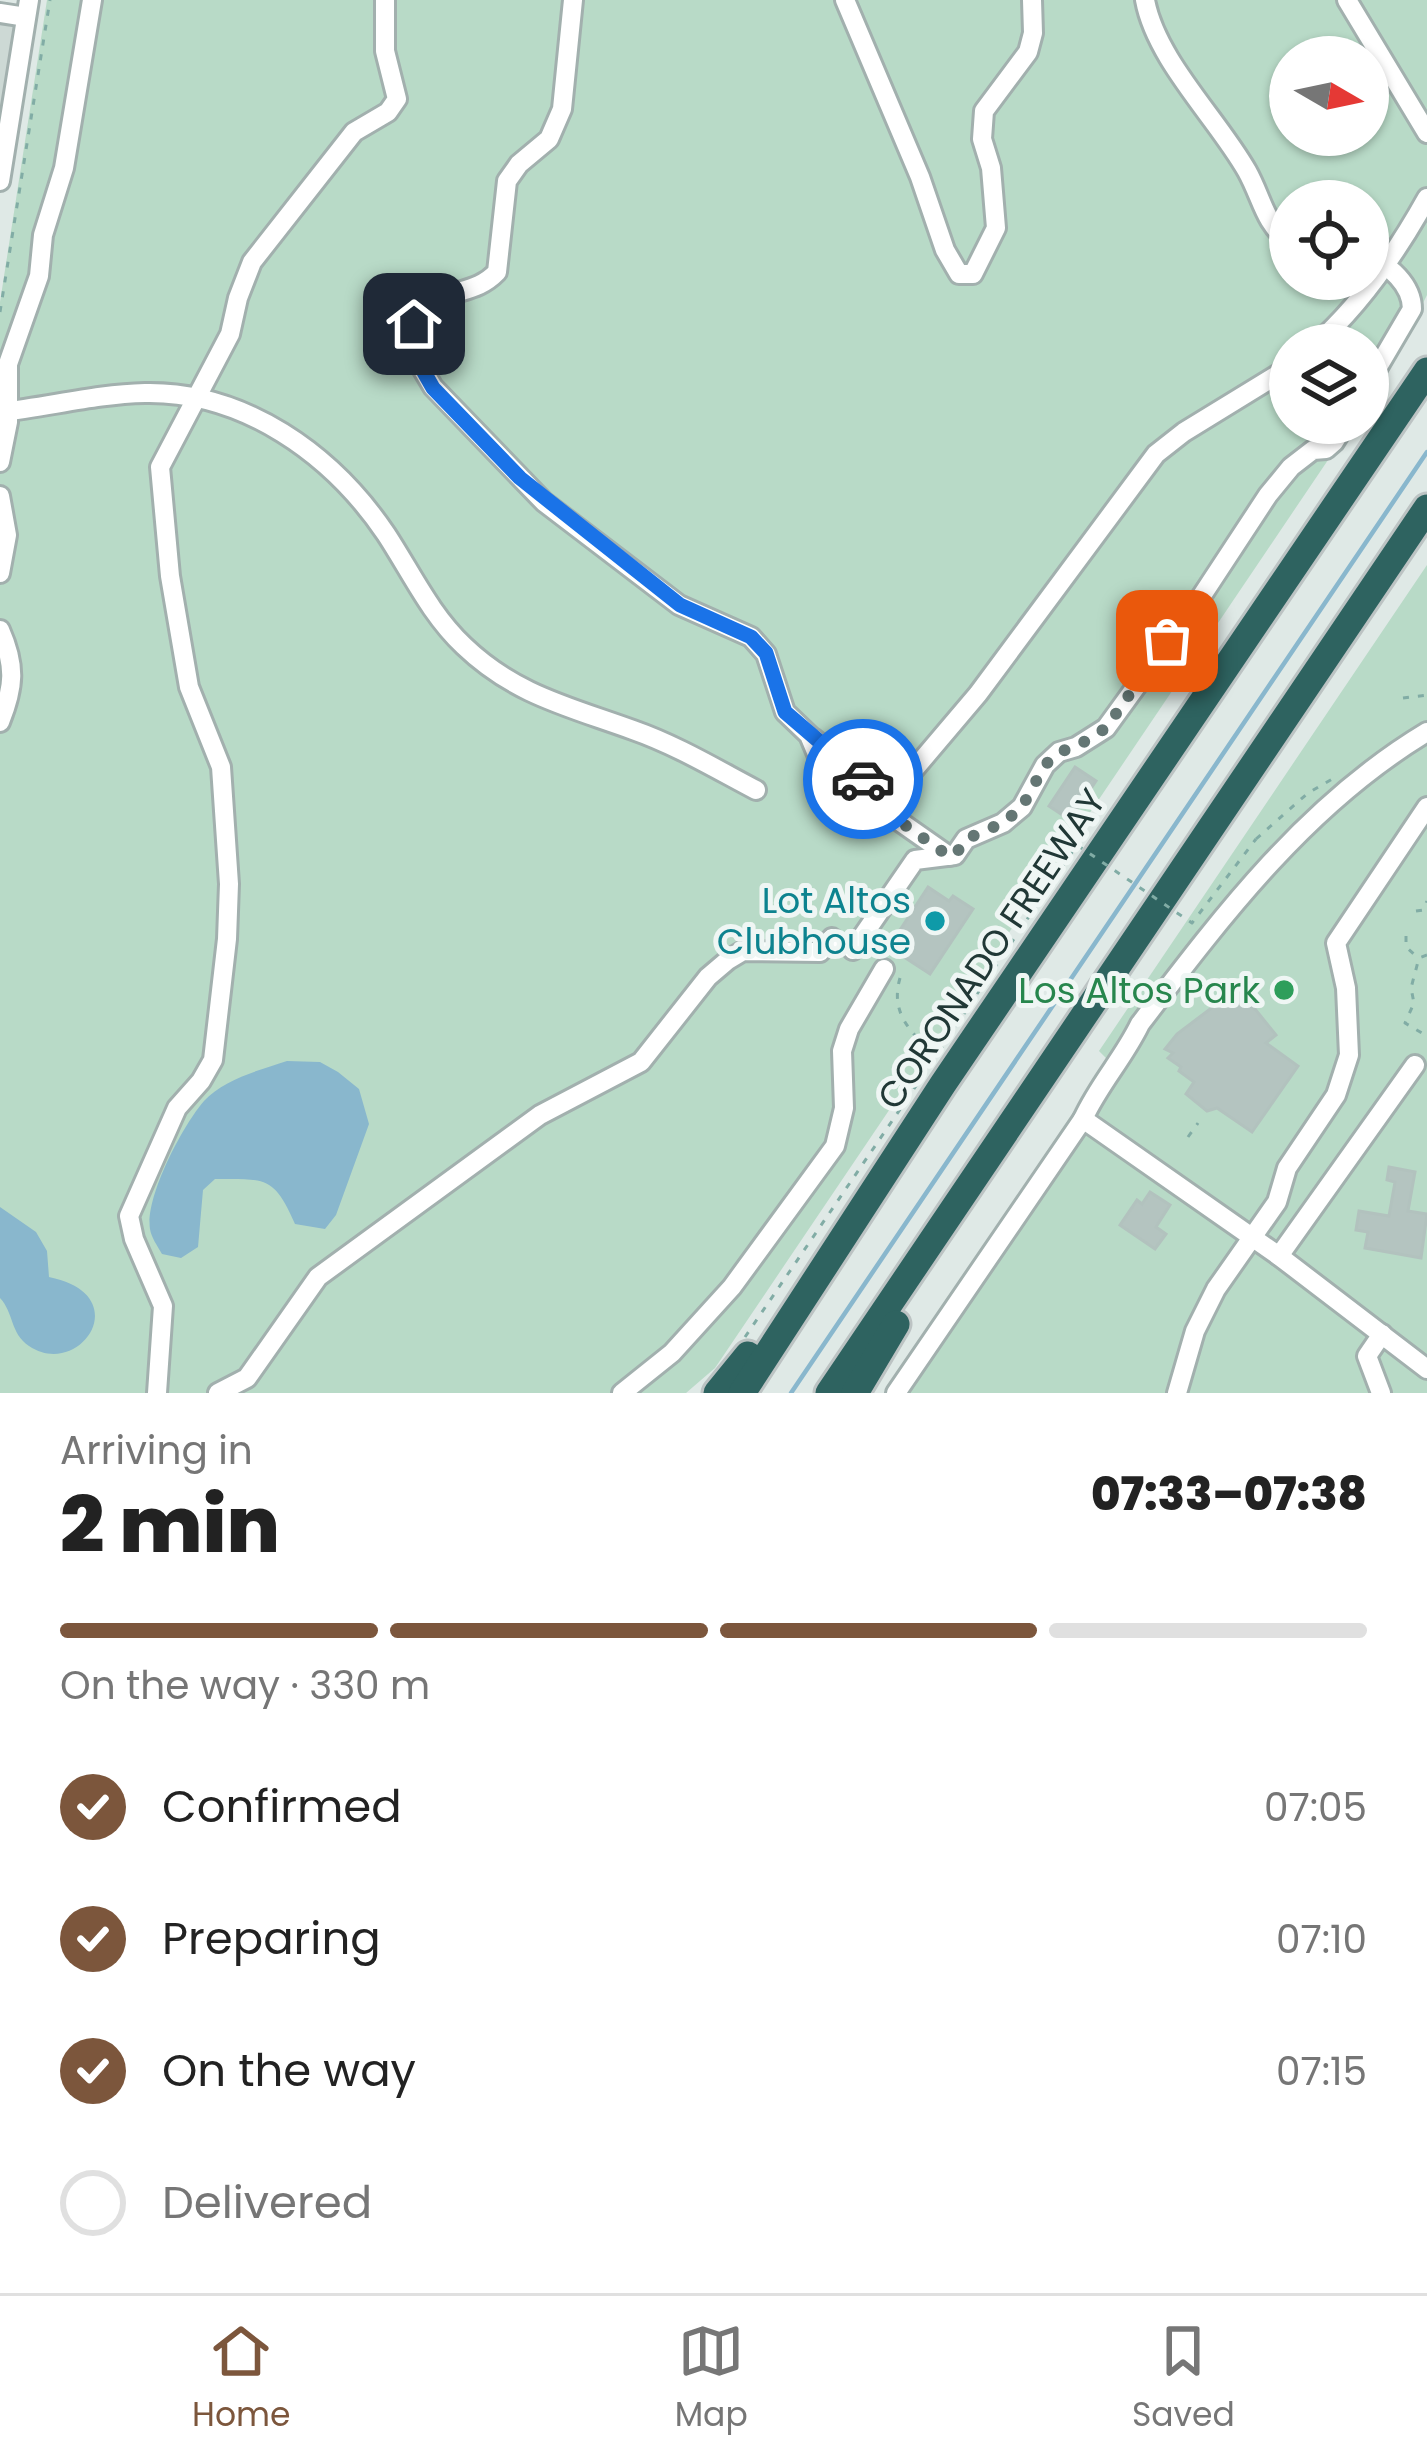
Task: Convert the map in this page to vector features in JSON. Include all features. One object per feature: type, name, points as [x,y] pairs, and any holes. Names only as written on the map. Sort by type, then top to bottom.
[{"type":"highway","name":"CORONADO FREEWAY","points":[[742,1393],[939,1070],[1427,371]]},
{"type":"highway","points":[[829,1393],[1427,508]]},
{"type":"highway","points":[[717,1393],[939,1070]]},
{"type":"highway","points":[[855,1393],[1000,1144]]},
{"type":"street","points":[[0,462],[8,364],[39,277],[44,235],[64,168],[92,0]]},
{"type":"street","points":[[158,1393],[164,1306],[134,1239],[129,1216],[177,1108],[213,1060],[229,884],[220,767],[189,687],[170,576],[160,467],[230,334],[253,262],[353,132],[388,112],[397,99],[385,51],[385,0]]},
{"type":"street","points":[[573,0],[556,129],[507,181],[497,272],[491,279],[444,293],[426,305],[414,324],[420,365],[433,388],[544,502],[680,605],[751,637],[766,653],[785,712],[887,799],[899,821],[949,856]]},
{"type":"street","points":[[845,0],[920,177],[945,250],[959,274],[973,274],[993,240],[997,218],[982,139],[984,111],[1028,52],[1034,33],[1032,0]]},
{"type":"street","points":[[1145,0],[1160,40],[1249,174],[1269,224]]},
{"type":"street","points":[[1347,0],[1427,133]]},
{"type":"street","points":[[0,13],[27,9],[0,181]]},
{"type":"street","points":[[1389,244],[1427,197]]},
{"type":"street","points":[[1389,273],[1412,297],[1412,309],[1389,348]]},
{"type":"street","points":[[867,826],[978,694],[1156,454],[1269,381]]},
{"type":"street","points":[[4,412],[146,393],[221,404],[278,429],[346,483],[386,534],[431,608],[464,647],[507,680],[551,704],[672,746],[756,790]]},
{"type":"street","points":[[853,950],[915,860],[955,855],[966,839],[1003,823],[1022,807],[1045,765],[1059,752],[1106,728],[1201,598],[1268,495],[1291,467],[1313,450],[1332,444]]},
{"type":"street","points":[[0,496],[7,535],[0,573]]},
{"type":"street","points":[[0,631],[12,656],[14,677],[0,722]]},
{"type":"street","points":[[896,1393],[1083,1119],[1097,1089],[1123,1059],[1139,1024],[1303,825],[1369,771],[1427,732]]},
{"type":"street","points":[[809,735],[825,773],[828,796]]},
{"type":"street","points":[[1177,1393],[1195,1331],[1216,1289],[1277,1202],[1292,1159],[1336,1095],[1349,1055],[1346,988],[1336,943],[1427,807]]},
{"type":"street","points":[[218,1393],[247,1378],[318,1276],[540,1115],[641,1063],[708,977],[728,960],[743,951],[820,952],[832,938]]},
{"type":"street","points":[[622,1393],[672,1353],[732,1286],[835,1146],[844,1108],[842,1051],[849,1030],[892,973]]},
{"type":"street","points":[[1279,1256],[1415,1064]]},
{"type":"street","points":[[1083,1119],[1252,1235],[1427,1369]]},
{"type":"street","points":[[1381,1393],[1367,1356],[1382,1334]]},
{"type":"path","points":[[0,312],[50,0]]},
{"type":"path","points":[[1403,698],[1427,695]]},
{"type":"path","points":[[739,1346],[939,1070],[977,994],[1077,845],[1192,922],[1256,839],[1308,793]]},
{"type":"path","points":[[1416,911],[1424,910],[1427,901]]},
{"type":"path","points":[[1406,936],[1406,947],[1419,958]]},
{"type":"path","points":[[1419,958],[1427,955]]},
{"type":"path","points":[[1419,958],[1411,988],[1414,1004],[1405,1024],[1427,1036]]},
{"type":"path","points":[[892,973],[905,1028],[939,1070]]},
{"type":"path","points":[[1188,1137],[1198,1123]]},
{"type":"shaded area","points":[[0,21],[15,24],[0,116]]},
{"type":"green space","points":[[47,0],[1427,0],[1427,295],[1401,347],[1389,366],[1389,324],[1269,324],[1269,444],[1339,444],[715,1368],[686,1393],[0,1393],[0,302]]},
{"type":"green space","name":"Los Altos Park","points":[[1427,565],[1427,1393],[884,1393],[1109,1061],[1099,1051]]},
{"type":"water","points":[[287,1061],[320,1062],[359,1089],[369,1124],[336,1215],[325,1229],[295,1224],[281,1197],[266,1184],[215,1179],[203,1190],[198,1247],[181,1258],[162,1254],[151,1232],[153,1199],[186,1127],[204,1101],[222,1087]]},
{"type":"water","points":[[0,1207],[36,1232],[47,1251],[49,1277],[76,1287],[90,1300],[95,1316],[91,1331],[66,1352],[48,1354],[29,1346],[18,1335],[0,1298]]},
{"type":"building","points":[[1075,767],[1096,781],[1070,820],[1049,806]]},
{"type":"building","name":"Lot Altos Clubhouse","points":[[928,887],[973,909],[930,974],[901,955],[910,941],[898,933]]},
{"type":"building","points":[[1238,988],[1276,1035],[1266,1043],[1298,1066],[1252,1132],[1217,1108],[1207,1111],[1186,1094],[1194,1082],[1179,1071],[1181,1067],[1168,1058],[1173,1053],[1165,1049],[1177,1034]]},
{"type":"building","points":[[1389,1167],[1415,1172],[1408,1211],[1427,1214],[1421,1258],[1365,1248],[1368,1232],[1356,1230],[1359,1211],[1389,1216],[1395,1182],[1387,1180]]},
{"type":"building","points":[[1150,1192],[1170,1205],[1156,1227],[1166,1234],[1155,1249],[1120,1225],[1137,1200],[1142,1204]]},
{"type":"waterway","points":[[791,1393],[1427,452]]},
{"type":"way so far","points":[[863,779],[887,799],[899,821],[949,856],[955,855],[966,839],[986,833],[1022,807],[1045,765],[1059,752],[1106,728],[1167,641]]},
{"type":"place","name":"Lot Altos Clubhouse","points":[[935,921]]},
{"type":"place","name":"Los Altos Park","points":[[1284,990]]},
{"type":"route","points":[[414,324],[420,365],[433,388],[520,478],[544,502],[680,605],[751,637],[766,653],[785,712],[863,779]]}]
